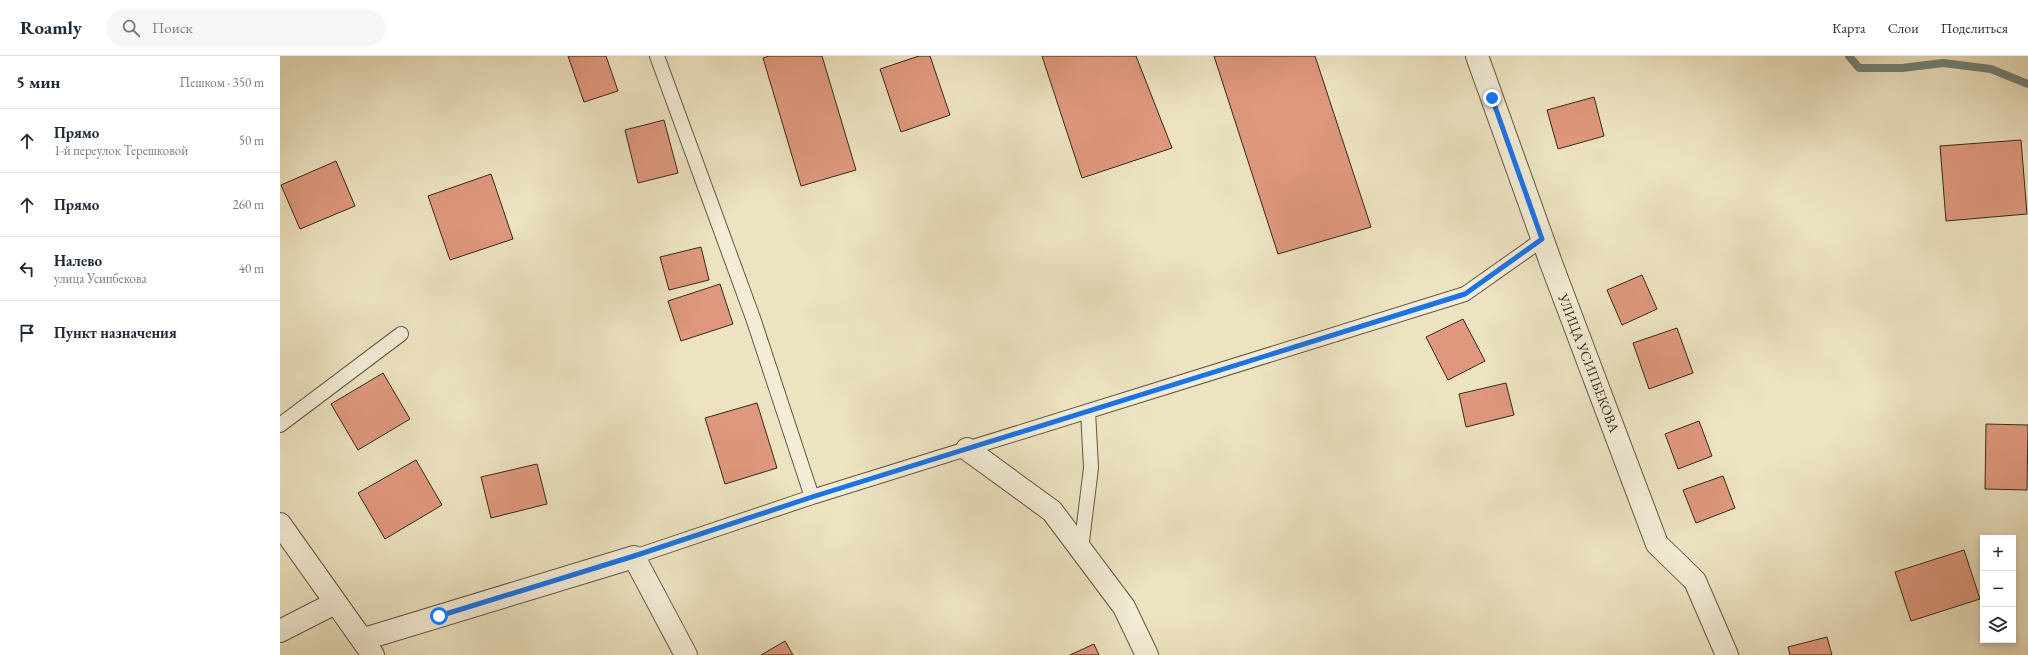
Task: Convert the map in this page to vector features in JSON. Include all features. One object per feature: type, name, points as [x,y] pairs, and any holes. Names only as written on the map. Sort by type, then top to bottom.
[{"type":"street","name":"УЛИЦА УСИПБЕКОВА","points":[[1477,56],[1542,239],[1658,544],[1695,581],[1727,655]]},
{"type":"street","points":[[967,449],[1052,511],[1124,607],[1147,655]]},
{"type":"street","points":[[280,524],[335,603],[369,647],[634,556],[686,655]]},
{"type":"street","points":[[280,631],[335,603]]},
{"type":"lane","points":[[657,56],[752,318],[812,497]]},
{"type":"lane","points":[[634,556],[812,497],[1465,294],[1542,239]]},
{"type":"lane","points":[[280,425],[402,334]]},
{"type":"lane","points":[[1081,549],[1091,468],[1088,411]]},
{"type":"building","points":[[568,56],[606,56],[618,91],[584,102]]},
{"type":"building","points":[[769,56],[822,56],[856,170],[801,186],[763,58]]},
{"type":"building","points":[[919,56],[930,56],[950,115],[901,132],[880,69]]},
{"type":"building","points":[[1042,56],[1136,56],[1172,148],[1082,178]]},
{"type":"building","points":[[1214,56],[1315,56],[1371,227],[1278,254]]},
{"type":"building","points":[[1594,97],[1604,136],[1558,149],[1547,110]]},
{"type":"building","points":[[664,120],[678,173],[638,183],[625,130]]},
{"type":"building","points":[[2021,140],[2027,214],[1946,221],[1940,146]]},
{"type":"building","points":[[336,161],[355,206],[300,229],[281,185]]},
{"type":"building","points":[[491,174],[513,239],[450,260],[428,196]]},
{"type":"building","points":[[701,247],[709,280],[669,290],[660,257]]},
{"type":"building","points":[[1642,275],[1657,309],[1622,325],[1607,290]]},
{"type":"building","points":[[720,284],[733,324],[681,341],[668,301]]},
{"type":"building","points":[[1463,319],[1485,361],[1448,380],[1426,337]]},
{"type":"building","points":[[1677,328],[1693,373],[1649,389],[1633,343]]},
{"type":"building","points":[[383,373],[410,419],[358,450],[331,404]]},
{"type":"building","points":[[1506,383],[1514,415],[1466,427],[1459,394]]},
{"type":"building","points":[[757,403],[777,468],[725,484],[705,418]]},
{"type":"building","points":[[1699,421],[1712,456],[1678,469],[1665,434]]},
{"type":"building","points":[[1986,424],[2028,425],[2027,490],[1985,489]]},
{"type":"building","points":[[416,460],[442,505],[385,539],[358,493]]},
{"type":"building","points":[[537,464],[547,504],[491,518],[481,477]]},
{"type":"building","points":[[1723,476],[1735,508],[1696,523],[1683,490]]},
{"type":"building","points":[[1964,550],[1980,599],[1911,621],[1895,572]]},
{"type":"building","points":[[1827,637],[1832,655],[1790,655],[1788,647]]},
{"type":"building","points":[[785,641],[793,655],[761,655]]},
{"type":"building","points":[[1094,644],[1099,655],[1070,655]]},
{"type":"waterway","points":[[1849,56],[1859,68],[1902,68],[1943,63],[1991,69],[2028,84]]},
{"type":"route","points":[[439,616],[634,556],[812,497],[1465,294],[1542,239],[1492,98]]}]
